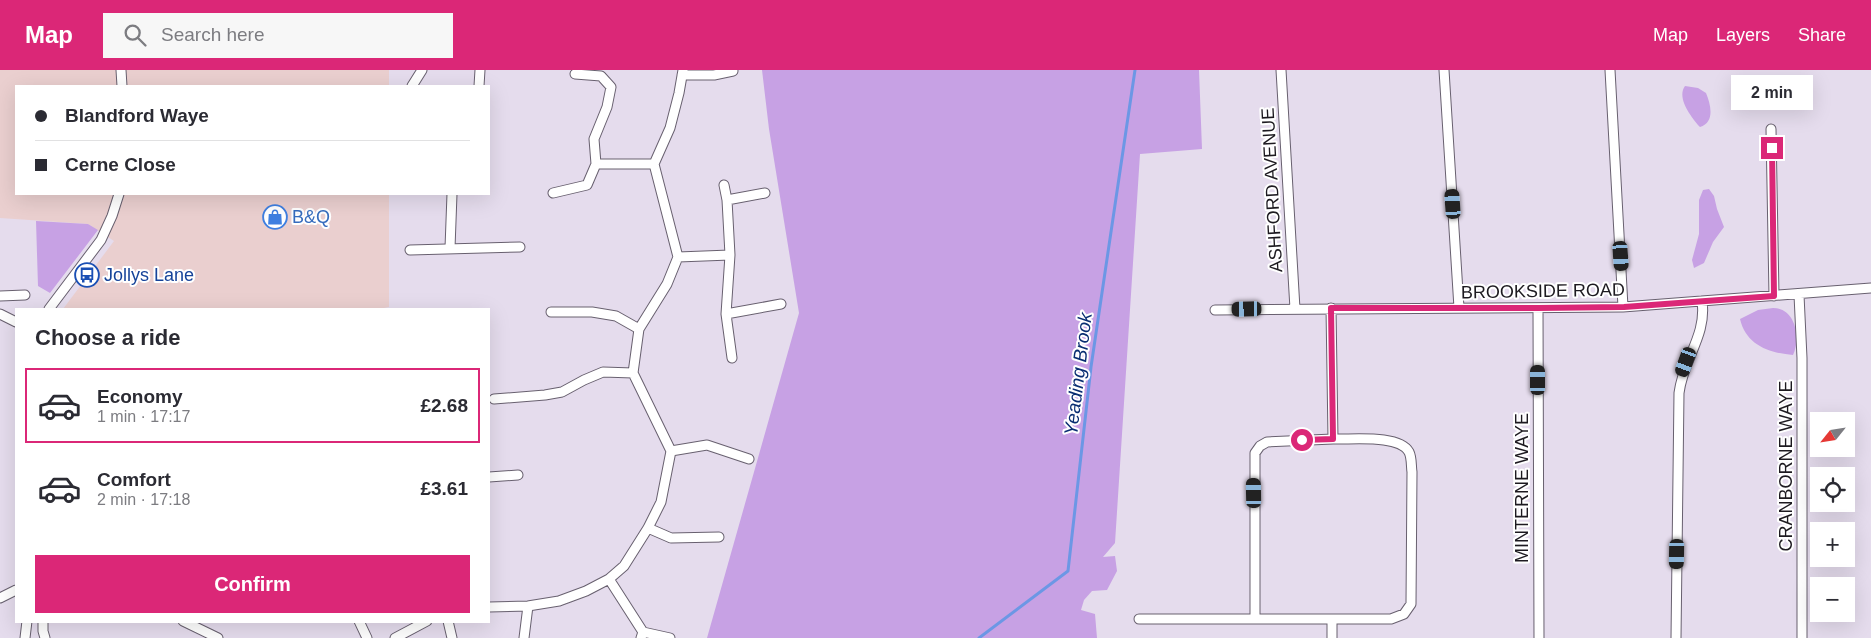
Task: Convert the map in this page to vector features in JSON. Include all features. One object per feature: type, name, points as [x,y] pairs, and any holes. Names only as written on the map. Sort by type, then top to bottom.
[{"type":"street","points":[[121,70],[122,85]]},
{"type":"street","points":[[413,85],[422,70]]},
{"type":"street","points":[[479,85],[480,70]]},
{"type":"street","name":"ASHFORD AVENUE","points":[[1281,70],[1295,309]]},
{"type":"street","points":[[1444,70],[1459,308]]},
{"type":"street","points":[[1610,70],[1624,307]]},
{"type":"street","points":[[490,607],[528,606],[559,601],[586,592],[609,579],[624,566],[648,528],[661,502],[671,450],[633,373],[639,329],[667,284],[678,256],[654,164],[670,128],[682,72],[714,75],[733,71]]},
{"type":"street","points":[[553,193],[587,185],[596,164],[594,139],[607,107],[611,87],[601,76],[575,74]]},
{"type":"street","points":[[1771,128],[1774,296]]},
{"type":"street","points":[[596,164],[654,164]]},
{"type":"street","points":[[724,185],[727,200],[730,255],[726,314],[732,358]]},
{"type":"street","points":[[727,200],[765,193]]},
{"type":"street","points":[[50,308],[101,240],[119,195]]},
{"type":"street","points":[[450,248],[452,195]]},
{"type":"street","points":[[410,250],[520,247]]},
{"type":"street","points":[[678,256],[730,255]]},
{"type":"street","name":"BROOKSIDE ROAD","points":[[1215,310],[1624,307],[1871,288]]},
{"type":"street","points":[[0,296],[25,295]]},
{"type":"street","name":"CRANBORNE WAYE","points":[[1799,295],[1802,358],[1802,638]]},
{"type":"street","points":[[1676,638],[1679,393],[1684,368],[1701,332],[1703,318],[1702,302]]},
{"type":"street","points":[[726,314],[781,304]]},
{"type":"street","points":[[1331,308],[1333,439]]},
{"type":"street","name":"MINTERNE WAYE","points":[[1538,308],[1539,638]]},
{"type":"street","points":[[551,312],[592,312],[616,316],[639,329]]},
{"type":"street","points":[[0,314],[15,322]]},
{"type":"street","points":[[494,399],[562,392],[603,372],[633,373]]},
{"type":"street","points":[[1139,619],[1255,619],[1396,618],[1407,611],[1412,598],[1412,472],[1408,451],[1401,444],[1392,440],[1333,439],[1272,442],[1260,446],[1254,457],[1255,619]]},
{"type":"street","points":[[671,450],[707,444],[749,460]]},
{"type":"street","points":[[490,477],[518,475]]},
{"type":"street","points":[[648,528],[671,538],[718,537]]},
{"type":"street","points":[[609,579],[642,635],[670,638]]},
{"type":"street","points":[[0,598],[15,590]]},
{"type":"street","points":[[524,638],[528,606]]},
{"type":"street","points":[[1332,618],[1332,638]]},
{"type":"street","points":[[25,638],[27,623]]},
{"type":"street","points":[[43,623],[45,638]]},
{"type":"street","points":[[186,623],[218,638]]},
{"type":"street","points":[[360,623],[367,638]]},
{"type":"street","points":[[395,638],[423,623]]},
{"type":"street","points":[[448,623],[452,638]]},
{"type":"shaded area","points":[[0,70],[389,70],[389,85],[15,85],[15,195],[389,195],[389,307],[64,308],[114,241],[88,224],[0,218]]},
{"type":"shaded area","points":[[762,70],[1199,70],[1202,149],[1140,154],[1115,543],[1103,557],[1115,556],[1117,571],[1107,590],[1092,591],[1084,600],[1081,610],[1095,614],[1097,638],[707,638],[799,313],[769,129]]},
{"type":"shaded area","points":[[1685,86],[1698,88],[1706,93],[1710,117],[1705,125],[1700,127],[1686,108],[1682,96]]},
{"type":"shaded area","points":[[1709,189],[1714,196],[1724,227],[1713,242],[1704,263],[1694,268],[1692,260],[1699,234],[1699,200],[1703,190]]},
{"type":"shaded area","points":[[36,221],[88,224],[98,230],[50,293],[38,286]]},
{"type":"shaded area","points":[[1781,309],[1787,313],[1795,325],[1796,341],[1793,355],[1767,350],[1753,341],[1743,328],[1740,319],[1758,310]]},
{"type":"waterway","name":"Yeading Brook","points":[[979,638],[1068,571],[1091,367],[1135,70]]},
{"type":"place","name":"B&Q","points":[[275,217]]},
{"type":"place","name":"Jollys Lane","points":[[87,275]]},
{"type":"route","points":[[1302,440],[1333,439],[1331,308],[1624,307],[1774,296],[1772,148]]}]
